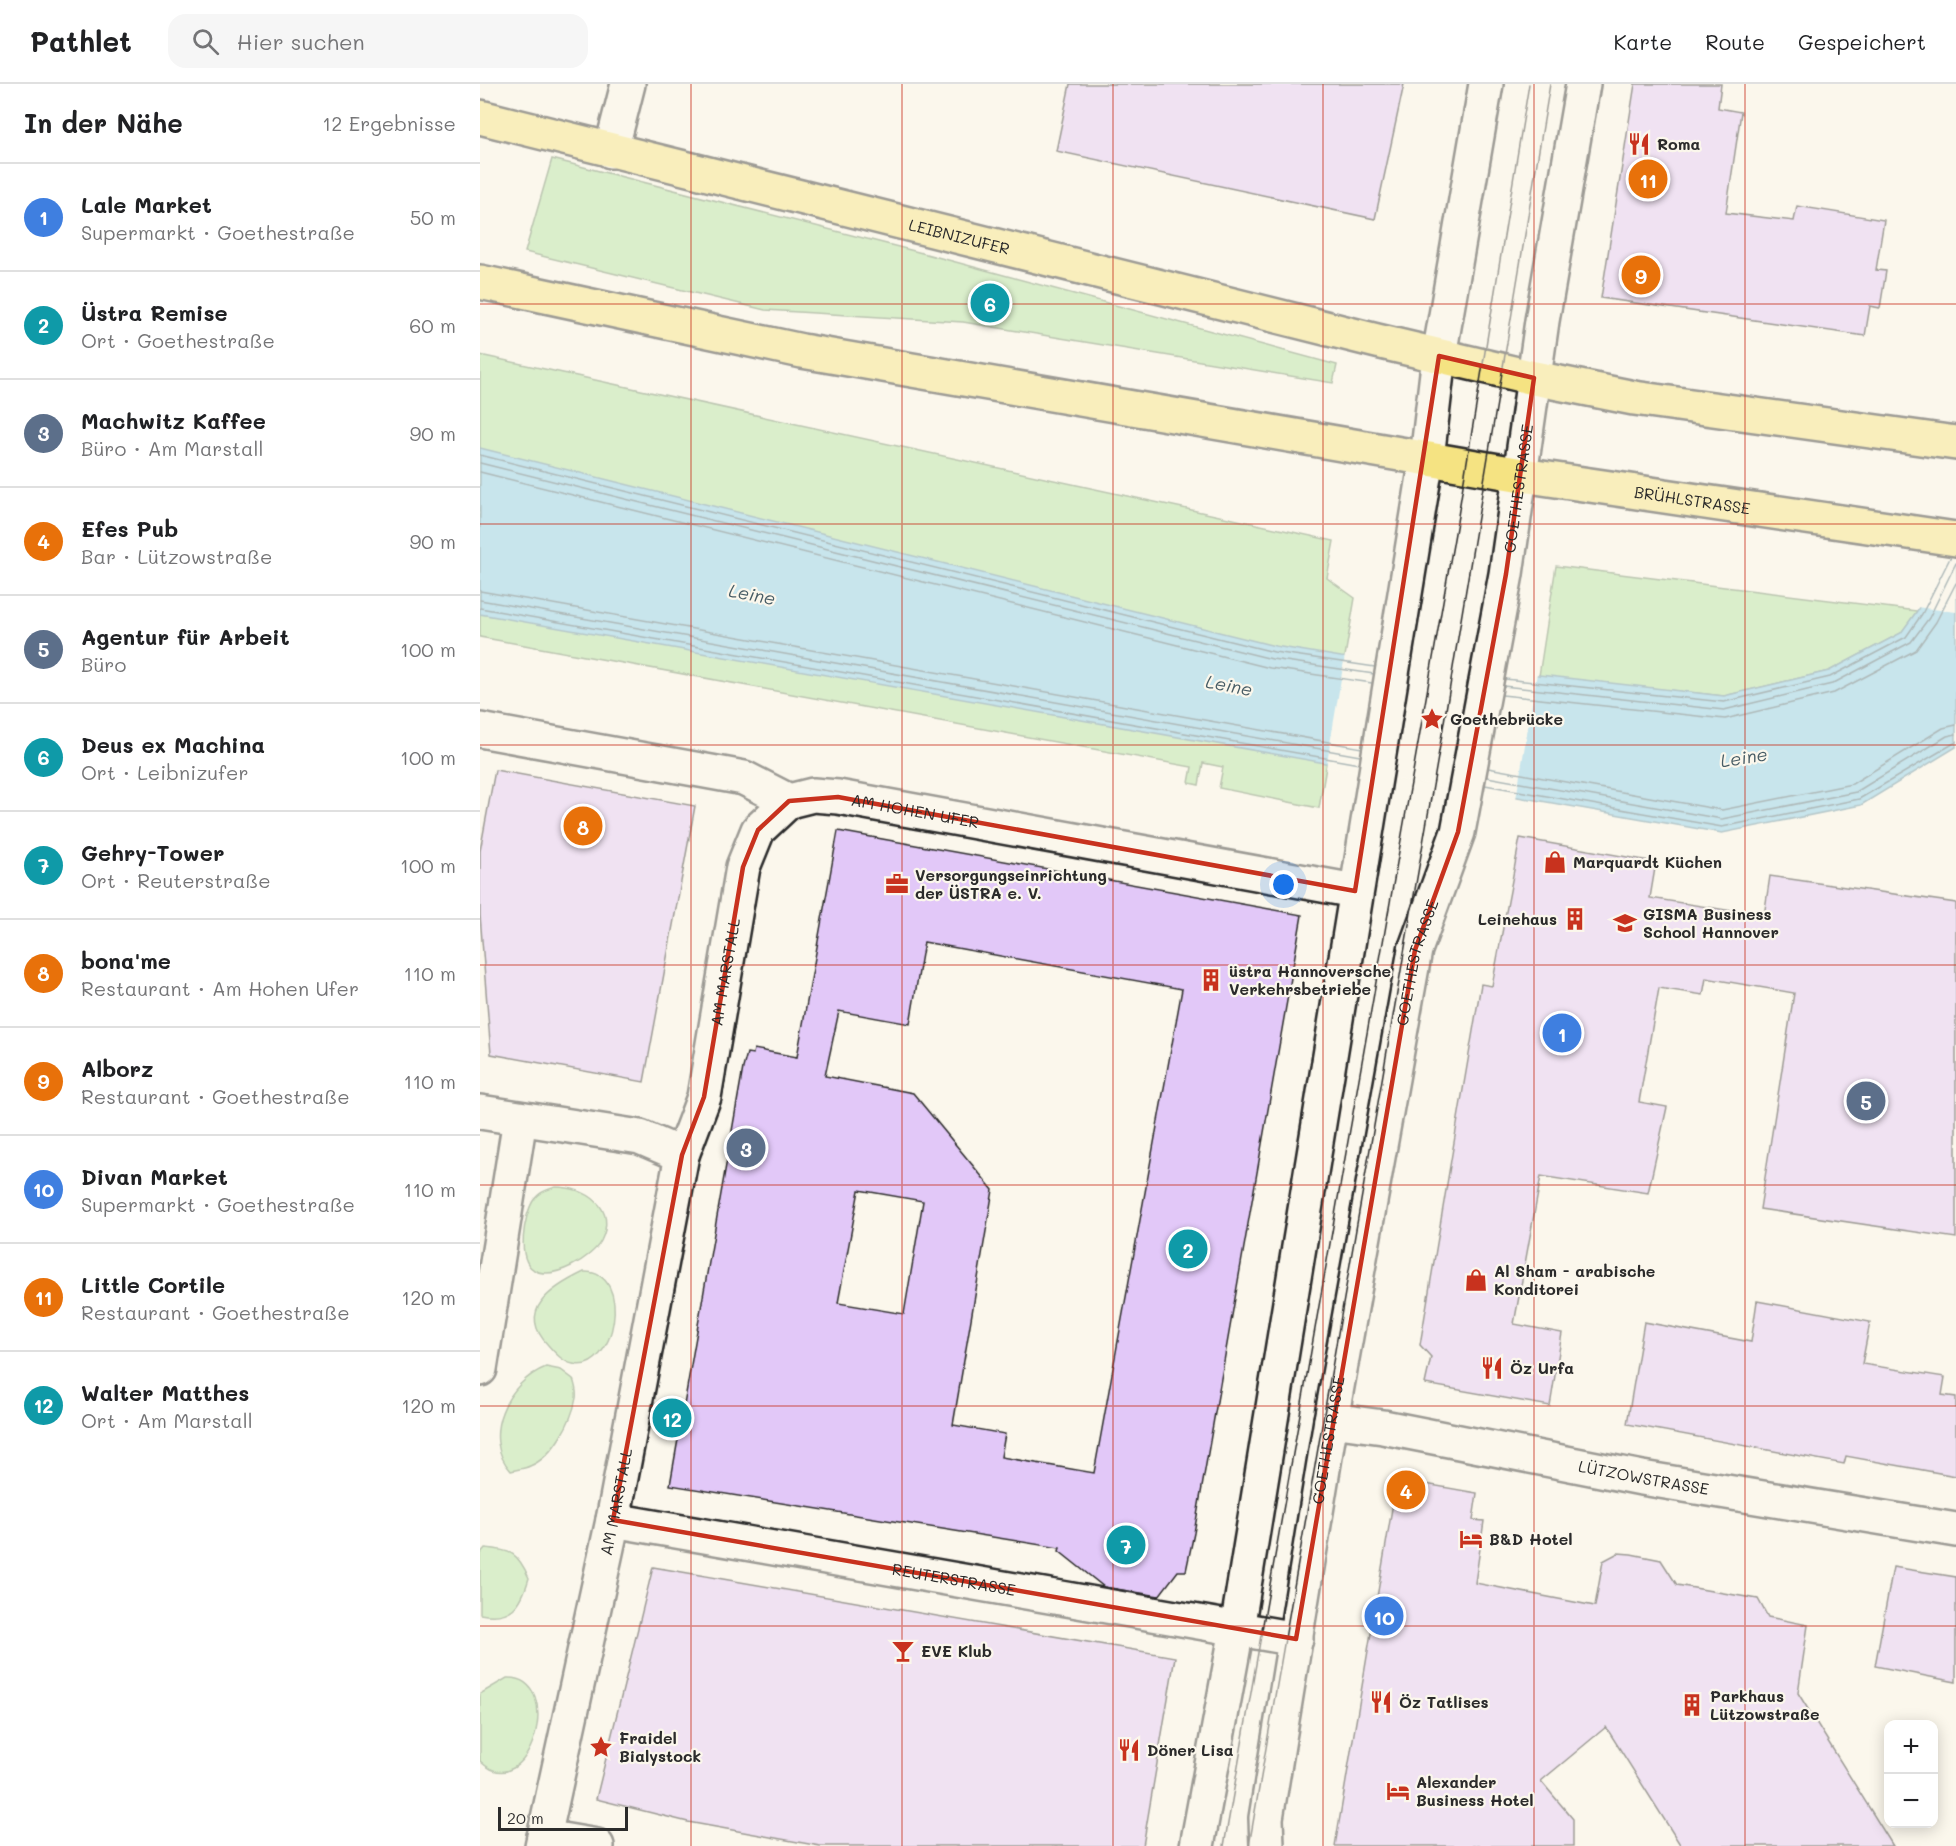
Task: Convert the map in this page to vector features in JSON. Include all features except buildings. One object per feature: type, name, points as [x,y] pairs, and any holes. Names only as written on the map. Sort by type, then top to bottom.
[{"type":"main road","name":"LEIBNIZUFER","points":[[480,117],[1439,356]]},
{"type":"main road","points":[[480,282],[802,351],[1427,458]]},
{"type":"main road","points":[[1439,356],[1634,398],[1956,443]]},
{"type":"main road","name":"BRÜHLSTRASSE","points":[[1427,458],[1522,475],[1944,538]]},
{"type":"street","points":[[611,151],[627,84]]},
{"type":"street","points":[[1197,1846],[1237,1629],[1427,458],[1439,356],[1486,84]]},
{"type":"street","name":"GOETHESTRASSE","points":[[1267,1846],[1266,1818],[1331,1420],[1415,950],[1458,832],[1522,475],[1534,378],[1583,84]]},
{"type":"street","points":[[480,730],[744,778],[789,801]]},
{"type":"street","name":"AM HOHEN UFER","points":[[789,801],[813,795],[838,797],[1355,891]]},
{"type":"street","name":"AM MARSTALL","points":[[543,1841],[613,1520],[682,1155],[704,1097],[743,867],[758,830],[789,801]]},
{"type":"street","points":[[480,1112],[640,1137],[682,1155]]},
{"type":"street","points":[[480,1369],[520,1119]]},
{"type":"street","name":"LÜTZOWSTRASSE","points":[[1331,1420],[1642,1478],[1956,1530]]},
{"type":"street","name":"REUTERSTRASSE","points":[[613,1520],[1296,1639]]},
{"type":"street","points":[[543,1841],[597,1846]]},
{"type":"highlighted area","points":[[1439,356],[1534,378],[1506,574],[1458,832],[1415,950],[1296,1639],[613,1520],[682,1155],[704,1097],[743,867],[758,830],[789,801],[838,797],[1355,891]]},
{"type":"green space","points":[[552,159],[926,254],[1337,365],[1333,383],[963,322],[765,310],[525,252]]},
{"type":"green space","points":[[480,355],[1334,541],[1327,578],[1355,598],[1319,808],[1219,788],[1223,767],[1203,763],[1199,785],[1189,783],[1192,767],[480,637]]},
{"type":"green space","points":[[1556,566],[1917,611],[1901,633],[1829,671],[1724,696],[1539,676]]},
{"type":"green space","points":[[556,1187],[578,1191],[596,1201],[605,1218],[605,1229],[596,1248],[581,1261],[561,1270],[542,1273],[534,1270],[528,1264],[523,1247],[523,1237],[533,1201],[543,1192]]},
{"type":"green space","points":[[584,1272],[600,1276],[609,1287],[614,1303],[613,1321],[609,1339],[600,1354],[588,1363],[573,1364],[556,1354],[548,1345],[535,1321],[537,1310],[550,1292]]},
{"type":"green space","points":[[546,1367],[561,1370],[573,1379],[576,1393],[574,1407],[554,1447],[530,1466],[511,1471],[502,1457],[498,1443],[498,1427],[502,1412],[520,1385],[532,1374]]},
{"type":"green space","points":[[485,1548],[513,1554],[529,1578],[518,1603],[507,1613],[500,1615],[480,1614],[480,1554]]},
{"type":"green space","points":[[507,1678],[525,1683],[535,1697],[538,1716],[534,1737],[526,1755],[513,1768],[498,1771],[480,1761],[480,1694]]},
{"type":"water","name":"Leine","points":[[480,448],[1275,646],[1341,657],[1549,676],[1724,696],[1829,671],[1901,633],[1917,611],[1956,532],[1956,747],[1861,805],[1722,833],[480,614]]},
{"type":"pier","points":[[1956,529],[1956,612],[1916,607],[1953,531]]},
{"type":"pier","points":[[1345,655],[1537,673],[1516,799],[1326,768]]},
{"type":"tram line","points":[[1224,1846],[1458,516],[1529,84]]},
{"type":"tram line","points":[[1249,1846],[1442,734],[1550,84]]},
{"type":"place","name":"Roma","points":[[1639,144]]},
{"type":"place","name":"Little Cortile","points":[[1648,179]]},
{"type":"place","name":"Alborz","points":[[1641,275]]},
{"type":"place","name":"Deus ex Machina","points":[[990,303]]},
{"type":"place","name":"Goethebrücke","points":[[1432,719]]},
{"type":"place","name":"bona'me","points":[[583,826]]},
{"type":"place","name":"Marquardt Küchen","points":[[1555,862]]},
{"type":"place","name":"Versorgungseinrichtung der ÜSTRA e. V.","points":[[897,884]]},
{"type":"place","name":"Leinehaus","points":[[1575,919]]},
{"type":"place","name":"GISMA Business School Hannover","points":[[1625,923]]},
{"type":"place","name":"üstra Hannoversche Verkehrsbetriebe","points":[[1211,980]]},
{"type":"place","name":"Lale Market","points":[[1562,1033]]},
{"type":"place","name":"Agentur für Arbeit","points":[[1866,1101]]},
{"type":"place","name":"Machwitz Kaffee","points":[[746,1148]]},
{"type":"place","name":"Üstra Remise","points":[[1188,1249]]},
{"type":"place","name":"Al Sham - arabische Konditorei","points":[[1476,1280]]},
{"type":"place","name":"Öz Urfa","points":[[1492,1368]]},
{"type":"place","name":"Walter Matthes","points":[[672,1418]]},
{"type":"place","name":"Efes Pub","points":[[1406,1490]]},
{"type":"place","name":"B&D Hotel","points":[[1471,1539]]},
{"type":"place","name":"Gehry-Tower","points":[[1126,1545]]},
{"type":"place","name":"Divan Market","points":[[1384,1616]]},
{"type":"place","name":"EVE Klub","points":[[903,1651]]},
{"type":"place","name":"Öz Tatlises","points":[[1381,1702]]},
{"type":"place","name":"Parkhaus Lützowstraße","points":[[1692,1705]]},
{"type":"place","name":"Fraidel Bialystock","points":[[601,1747]]},
{"type":"place","name":"Döner Lisa","points":[[1129,1750]]},
{"type":"place","name":"Alexander Business Hotel","points":[[1398,1791]]}]
